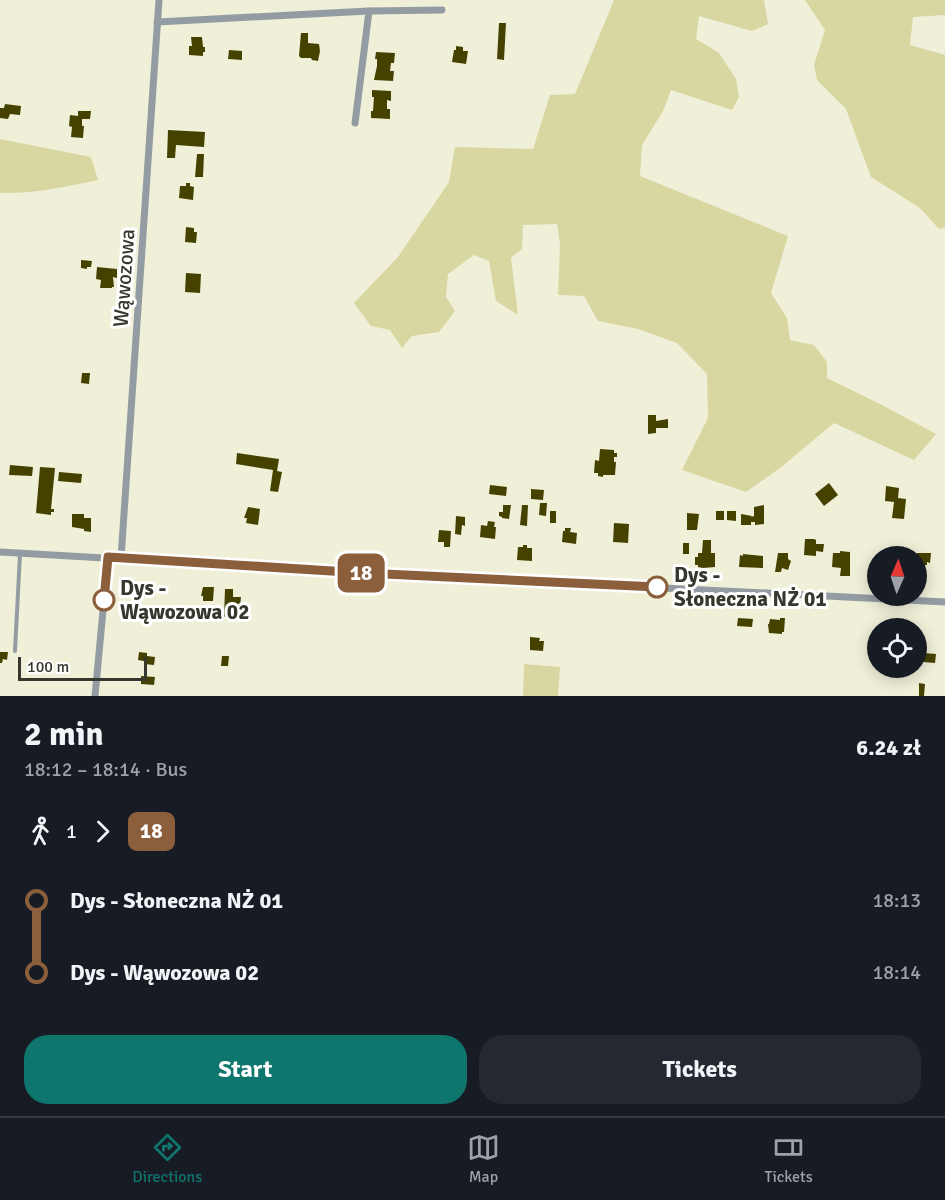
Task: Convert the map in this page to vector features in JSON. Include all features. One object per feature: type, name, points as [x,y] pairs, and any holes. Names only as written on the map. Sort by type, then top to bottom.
[{"type":"street","name":"Wąwozowa","points":[[121,558],[159,0]]},
{"type":"street","points":[[157,22],[369,11],[442,10]]},
{"type":"street","points":[[356,123],[369,11]]},
{"type":"street","points":[[0,552],[945,602]]},
{"type":"street","points":[[95,696],[108,557]]},
{"type":"lane","points":[[15,651],[20,553]]},
{"type":"shaded area","points":[[614,0],[764,0],[768,24],[752,31],[699,16],[696,39],[719,53],[736,79],[739,97],[732,110],[671,90],[663,111],[642,145],[640,176],[788,236],[771,293],[787,318],[790,340],[814,345],[827,362],[827,378],[936,434],[914,460],[834,423],[780,468],[746,492],[682,470],[708,418],[707,374],[677,343],[638,329],[598,321],[584,296],[558,295],[560,244],[557,224],[523,225],[522,249],[511,258],[518,315],[496,301],[489,261],[474,255],[448,274],[446,297],[455,311],[439,332],[412,336],[402,348],[390,330],[371,326],[354,303],[398,257],[449,182],[455,147],[533,149],[550,95],[575,94]]},
{"type":"shaded area","points":[[805,0],[945,0],[945,15],[913,17],[910,45],[945,55],[945,228],[939,229],[920,208],[871,177],[846,109],[817,80],[814,65],[825,30]]},
{"type":"shaded area","points":[[0,139],[91,157],[98,180],[37,191],[0,193]]},
{"type":"shaded area","points":[[524,664],[560,667],[558,696],[523,696]]},
{"type":"building","points":[[499,23],[506,23],[504,60],[497,59]]},
{"type":"building","points":[[301,33],[308,33],[308,43],[319,44],[318,61],[299,56]]},
{"type":"building","points":[[191,37],[202,37],[203,47],[205,47],[203,56],[189,55],[189,46],[192,46]]},
{"type":"building","points":[[456,46],[463,47],[463,51],[468,51],[466,64],[452,62]]},
{"type":"building","points":[[229,50],[242,51],[242,60],[228,59]]},
{"type":"building","points":[[376,52],[395,53],[390,71],[394,71],[393,81],[374,80],[377,66]]},
{"type":"building","points":[[372,90],[391,91],[391,101],[387,100],[390,119],[371,118],[374,97],[372,97]]},
{"type":"building","points":[[5,104],[21,106],[20,115],[10,114],[8,119],[0,118],[0,108],[4,108]]},
{"type":"building","points":[[78,111],[91,111],[90,119],[82,119],[83,138],[71,137],[70,115],[78,116]]},
{"type":"building","points":[[168,130],[205,132],[204,147],[176,145],[175,158],[167,158]]},
{"type":"building","points":[[197,154],[204,154],[203,177],[195,177]]},
{"type":"building","points":[[186,183],[194,187],[193,200],[179,198],[180,186],[186,186]]},
{"type":"building","points":[[186,227],[194,228],[194,232],[197,232],[196,243],[185,242]]},
{"type":"building","points":[[81,260],[92,261],[91,267],[81,268]]},
{"type":"building","points":[[97,267],[117,269],[117,278],[113,277],[114,287],[100,288],[101,280],[96,279]]},
{"type":"building","points":[[186,273],[201,274],[200,293],[185,292]]},
{"type":"building","points":[[82,373],[90,373],[89,384],[81,383]]},
{"type":"building","points":[[648,415],[656,415],[656,421],[668,419],[668,428],[656,428],[656,433],[648,434]]},
{"type":"building","points":[[600,449],[614,450],[614,453],[617,453],[617,457],[614,457],[615,475],[603,475],[603,477],[594,473],[595,460],[599,461]]},
{"type":"building","points":[[237,453],[279,459],[277,471],[282,472],[278,492],[270,491],[273,470],[236,464]]},
{"type":"building","points":[[10,465],[33,467],[32,476],[9,475]]},
{"type":"building","points":[[40,467],[55,468],[51,509],[54,509],[54,512],[51,512],[51,515],[36,513]]},
{"type":"building","points":[[59,472],[82,474],[81,483],[58,481]]},
{"type":"building","points":[[829,483],[838,495],[824,506],[815,494]]},
{"type":"building","points":[[490,485],[507,487],[506,496],[489,494]]},
{"type":"building","points":[[886,486],[899,488],[898,498],[906,499],[904,519],[892,518],[894,502],[885,501]]},
{"type":"building","points":[[531,489],[544,490],[543,500],[531,499]]},
{"type":"building","points":[[540,503],[547,503],[546,516],[539,515]]},
{"type":"building","points":[[503,505],[511,505],[509,519],[499,516],[499,512],[503,512]]},
{"type":"building","points":[[522,505],[528,505],[527,526],[520,525]]},
{"type":"building","points":[[764,505],[764,524],[755,525],[755,522],[751,522],[751,525],[741,525],[741,514],[754,516],[754,507]]},
{"type":"building","points":[[248,507],[260,509],[258,525],[246,523],[247,518],[244,518]]},
{"type":"building","points":[[550,511],[556,511],[556,523],[550,523]]},
{"type":"building","points":[[716,511],[724,511],[724,520],[716,520]]},
{"type":"building","points":[[727,511],[736,511],[736,521],[727,520]]},
{"type":"building","points":[[687,513],[699,514],[697,530],[687,530]]},
{"type":"building","points":[[72,514],[84,514],[84,518],[91,518],[91,532],[72,527]]},
{"type":"building","points":[[456,516],[465,517],[465,526],[462,525],[461,535],[455,534]]},
{"type":"building","points":[[488,521],[495,522],[495,539],[480,537],[481,525],[487,526]]},
{"type":"building","points":[[614,523],[629,524],[628,543],[613,542]]},
{"type":"building","points":[[565,528],[571,528],[570,532],[577,533],[576,544],[562,542]]},
{"type":"building","points":[[439,530],[451,531],[450,547],[444,547],[444,542],[438,542]]},
{"type":"building","points":[[805,539],[814,539],[816,544],[824,544],[823,552],[816,551],[816,556],[804,555]]},
{"type":"building","points":[[703,540],[711,540],[711,553],[715,553],[715,567],[703,568],[695,565],[695,557],[698,557],[698,553],[702,553]]},
{"type":"building","points":[[683,543],[689,543],[689,554],[683,554]]},
{"type":"building","points":[[523,545],[532,548],[532,561],[517,560],[518,547],[523,547]]},
{"type":"building","points":[[840,551],[850,552],[850,576],[840,576],[841,568],[832,567],[833,553],[840,553]]},
{"type":"building","points":[[778,553],[788,553],[788,559],[791,561],[788,570],[782,568],[781,572],[775,572]]},
{"type":"building","points":[[927,553],[931,553],[930,563],[927,562]]},
{"type":"building","points":[[743,554],[763,556],[763,568],[739,567],[740,555],[743,556]]},
{"type":"building","points":[[203,587],[214,587],[213,601],[203,601],[203,596],[201,596]]},
{"type":"building","points":[[225,589],[233,589],[233,597],[241,597],[239,617],[224,617]]},
{"type":"building","points":[[123,608],[130,608],[130,619],[123,618]]},
{"type":"building","points":[[738,618],[753,619],[752,627],[737,626]]},
{"type":"building","points":[[780,618],[785,618],[784,632],[782,634],[769,633],[770,619],[780,620]]},
{"type":"building","points":[[530,637],[544,641],[543,651],[530,650]]},
{"type":"building","points":[[0,652],[8,652],[7,660],[3,659],[2,663],[0,663]]},
{"type":"building","points":[[139,652],[155,657],[154,665],[144,664],[144,661],[138,660]]},
{"type":"building","points":[[927,653],[936,654],[935,663],[927,662]]},
{"type":"building","points":[[222,656],[229,656],[228,666],[221,666]]},
{"type":"building","points":[[141,676],[155,677],[154,685],[141,684]]},
{"type":"building","points":[[919,683],[925,684],[924,696],[919,696]]},
{"type":"bus line","name":"18","points":[[104,600],[108,557],[364,573],[657,587]]},
{"type":"place","name":"Dys - Słoneczna NŻ 01","points":[[657,587]]},
{"type":"place","name":"Dys - Wąwozowa 02","points":[[104,600]]}]
